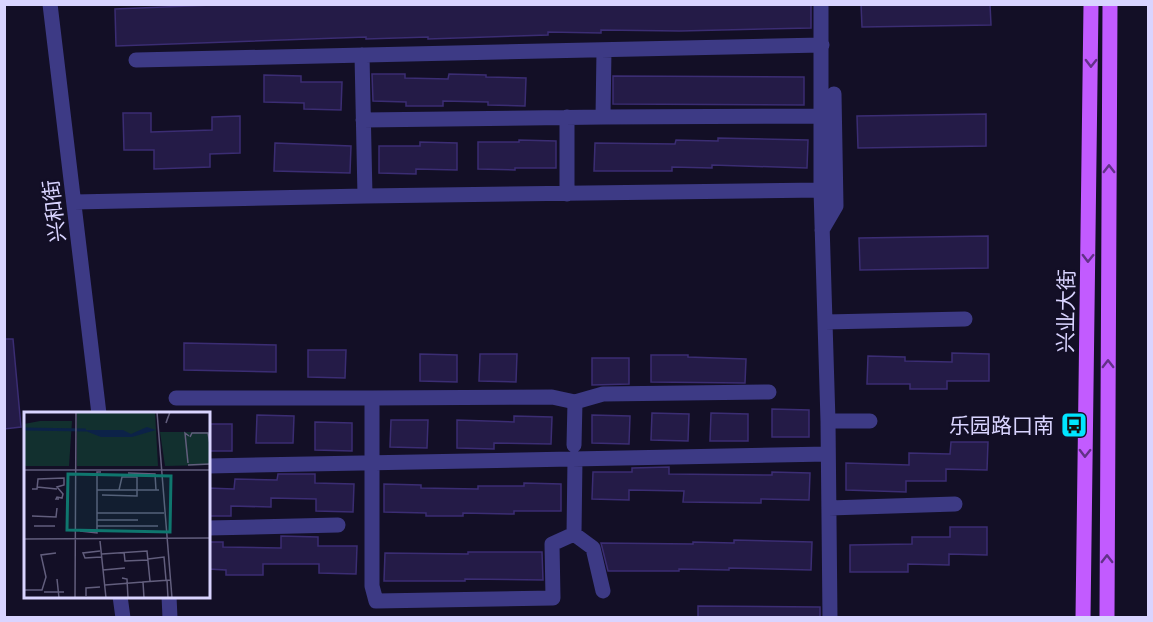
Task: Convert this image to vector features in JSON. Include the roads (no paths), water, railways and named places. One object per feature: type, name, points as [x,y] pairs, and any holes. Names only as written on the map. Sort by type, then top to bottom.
[{"type":"main road","name":"兴业大街","points":[[1083,618],[1091,4]]},
{"type":"main road","name":"兴业大街","points":[[1107,618],[1110,4]]},
{"type":"street","name":"兴和街","points":[[51,4],[99,412]]},
{"type":"street","points":[[821,4],[821,190],[828,421],[830,618]]},
{"type":"street","points":[[136,60],[822,45]]},
{"type":"street","points":[[603,117],[604,50]]},
{"type":"street","points":[[362,55],[364,196]]},
{"type":"street","points":[[822,230],[836,206],[834,94]]},
{"type":"street","points":[[363,120],[822,116]]},
{"type":"street","points":[[567,117],[567,194]]},
{"type":"street","points":[[74,202],[821,190]]},
{"type":"street","points":[[825,322],[965,319]]},
{"type":"street","points":[[176,398],[552,397],[575,402],[603,394],[769,392]]},
{"type":"street","points":[[372,398],[372,586],[376,601],[553,598],[552,544],[574,534]]},
{"type":"street","points":[[574,534],[575,402]]},
{"type":"street","points":[[828,421],[870,421]]},
{"type":"street","points":[[210,466],[372,463],[574,452],[828,454]]},
{"type":"street","points":[[829,508],[955,504]]},
{"type":"street","points":[[210,528],[338,525]]},
{"type":"street","points":[[574,534],[593,548],[603,591]]},
{"type":"street","points":[[120,598],[123,618]]},
{"type":"street","points":[[169,598],[170,618]]},
{"type":"place","name":"乐园路口南","points":[[1074,425]]}]
